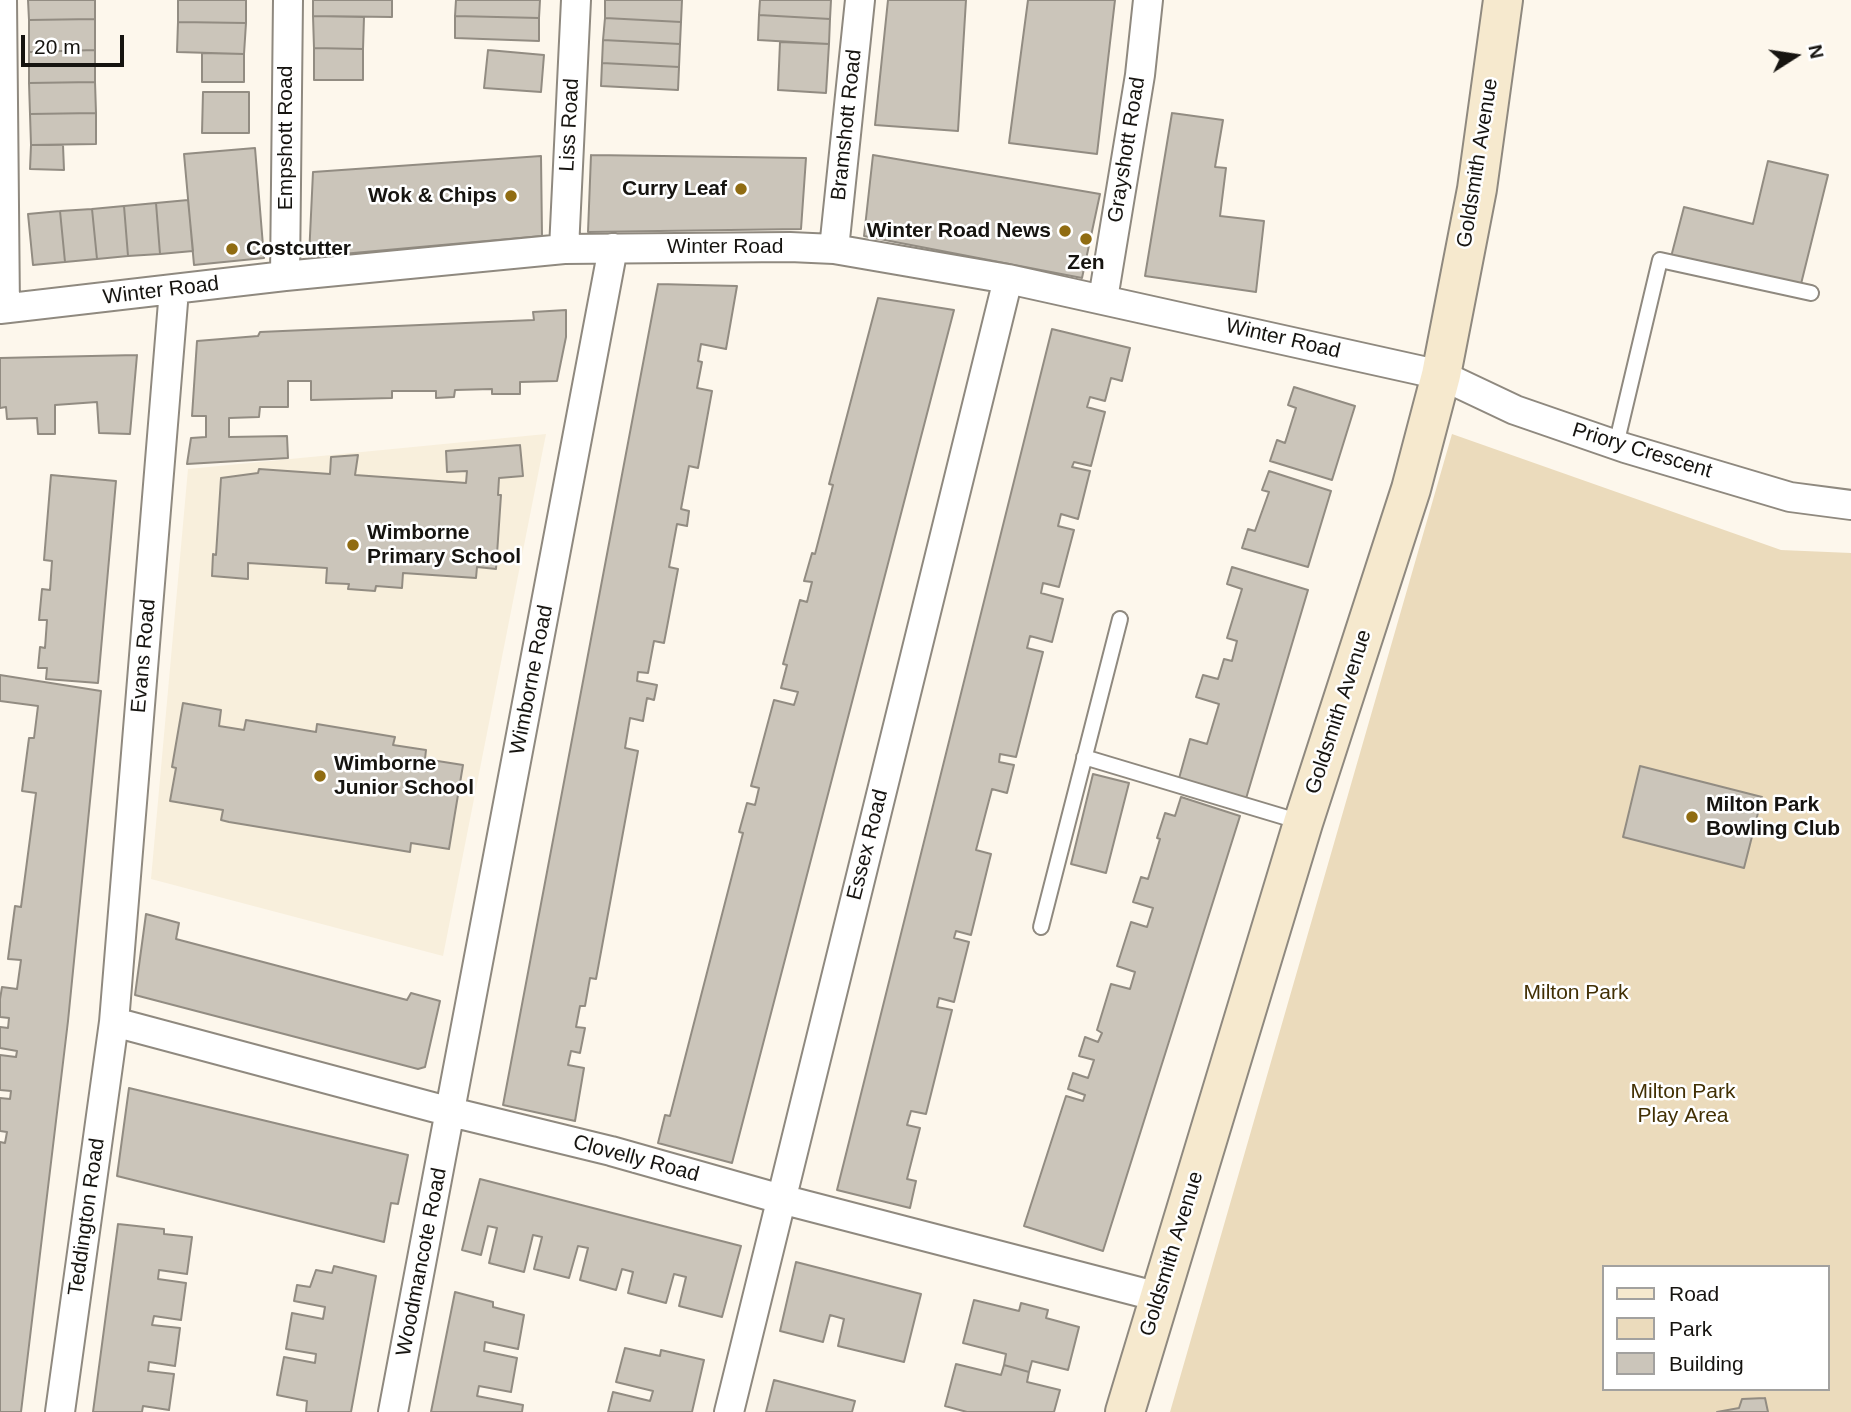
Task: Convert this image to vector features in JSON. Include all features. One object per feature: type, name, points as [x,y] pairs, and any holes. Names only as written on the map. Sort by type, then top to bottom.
[{"type":"main road","name":"Goldsmith Avenue","points":[[1125,1412],[1303,823],[1411,489],[1441,374],[1476,189],[1503,0]]},
{"type":"street","points":[[2,0],[3,309]]},
{"type":"street","name":"Empshott Road","points":[[285,276],[288,0]]},
{"type":"street","name":"Liss Road","points":[[564,249],[576,0]]},
{"type":"street","name":"Bramshott Road","points":[[834,249],[860,0]]},
{"type":"street","name":"Grayshott Road","points":[[1103,299],[1140,75],[1148,0]]},
{"type":"street","name":"Winter Road","points":[[3,309],[285,276],[564,249],[790,247],[834,249],[1007,279],[1441,374]]},
{"type":"street","name":"Wimborne Road","points":[[451,1112],[613,248]]},
{"type":"street","name":"Essex Road","points":[[729,1412],[1007,279]]},
{"type":"street","name":"Evans Road","points":[[114,1023],[174,290]]},
{"type":"street","name":"Priory Crescent","points":[[1441,374],[1515,410],[1616,445],[1790,497],[1851,505]]},
{"type":"street","name":"Clovelly Road","points":[[114,1023],[451,1112],[611,1151],[781,1199],[1158,1297]]},
{"type":"street","name":"Teddington Road","points":[[60,1412],[114,1023]]},
{"type":"street","name":"Woodmancote Road","points":[[393,1412],[451,1112]]},
{"type":"lane","points":[[1616,445],[1660,260],[1811,293]]},
{"type":"lane","points":[[1041,927],[1120,619]]},
{"type":"lane","points":[[1084,757],[1303,823]]},
{"type":"shaded area","points":[[546,434],[443,956],[151,879],[188,469]]},
{"type":"green space","name":"Milton Park","points":[[1452,434],[1781,550],[1851,553],[1851,1412],[1170,1412]]},
{"type":"building","points":[[28,0],[95,0],[95,19],[29,20]]},
{"type":"building","points":[[178,0],[246,0],[246,23],[178,22]]},
{"type":"building","points":[[313,0],[392,0],[392,17],[313,16]]},
{"type":"building","points":[[456,0],[540,0],[539,18],[455,16]]},
{"type":"building","points":[[605,0],[682,0],[681,22],[605,18]]},
{"type":"building","points":[[760,0],[831,0],[830,19],[759,15]]},
{"type":"building","points":[[888,0],[966,0],[958,131],[875,125]]},
{"type":"building","points":[[1028,0],[1115,0],[1097,154],[1009,143]]},
{"type":"building","points":[[759,15],[830,19],[829,44],[758,40]]},
{"type":"building","points":[[313,16],[364,17],[363,49],[314,48]]},
{"type":"building","points":[[455,16],[539,18],[539,41],[455,38]]},
{"type":"building","points":[[605,18],[681,22],[680,44],[603,40]]},
{"type":"building","points":[[95,19],[95,50],[29,52],[29,20]]},
{"type":"building","points":[[178,22],[246,23],[244,54],[177,52]]},
{"type":"building","points":[[603,40],[680,44],[679,67],[602,63]]},
{"type":"building","points":[[780,42],[829,44],[826,93],[778,90]]},
{"type":"building","points":[[314,48],[363,49],[363,80],[314,80]]},
{"type":"building","points":[[95,50],[95,82],[29,83],[29,52]]},
{"type":"building","points":[[488,50],[544,55],[541,92],[484,88]]},
{"type":"building","points":[[202,53],[244,54],[244,82],[202,82]]},
{"type":"building","points":[[602,63],[679,67],[678,90],[601,86]]},
{"type":"building","points":[[95,82],[96,113],[30,114],[29,83]]},
{"type":"building","points":[[203,92],[249,92],[249,133],[202,133]]},
{"type":"building","points":[[96,113],[96,144],[31,145],[30,114]]},
{"type":"building","points":[[1172,113],[1223,120],[1215,167],[1226,168],[1220,216],[1264,221],[1256,292],[1145,276]]},
{"type":"building","points":[[31,145],[63,145],[64,170],[30,169]]},
{"type":"building","points":[[255,148],[264,258],[194,265],[184,154]]},
{"type":"building","points":[[591,155],[806,158],[801,229],[588,232]]},
{"type":"building","points":[[873,155],[1100,194],[1082,278],[864,236]]},
{"type":"building","points":[[541,156],[542,236],[309,257],[313,172]]},
{"type":"building","points":[[1768,161],[1828,175],[1800,288],[1671,257],[1684,207],[1753,224]]},
{"type":"building","points":[[188,200],[193,251],[160,254],[156,203]]},
{"type":"building","points":[[156,203],[160,254],[128,256],[124,206]]},
{"type":"building","points":[[124,206],[128,256],[97,259],[92,209]]},
{"type":"building","points":[[92,209],[97,259],[65,262],[60,211]]},
{"type":"building","points":[[60,211],[65,262],[33,265],[28,214]]},
{"type":"building","points":[[658,284],[737,286],[726,349],[701,344],[698,361],[702,362],[697,388],[712,391],[698,468],[689,466],[681,509],[689,511],[687,526],[677,524],[669,567],[678,569],[664,643],[654,641],[648,673],[638,672],[637,681],[657,685],[654,700],[647,698],[643,721],[630,718],[625,748],[638,751],[596,979],[590,978],[585,1006],[580,1006],[576,1027],[585,1028],[580,1053],[571,1051],[568,1065],[584,1068],[575,1121],[503,1105]]},
{"type":"building","points":[[878,298],[954,310],[732,1163],[658,1143],[665,1115],[670,1116],[743,833],[739,832],[747,803],[755,805],[759,788],[751,786],[774,700],[794,705],[798,692],[781,688],[787,665],[783,664],[800,600],[807,602],[812,582],[804,581],[812,553],[815,554],[833,485],[829,484]]},
{"type":"building","points":[[566,310],[566,337],[557,381],[520,382],[520,394],[492,394],[492,389],[455,390],[454,397],[436,398],[436,391],[392,391],[392,398],[311,400],[311,381],[288,381],[288,407],[260,407],[259,417],[229,418],[229,437],[287,436],[288,458],[187,464],[191,438],[206,437],[206,416],[192,416],[197,341],[258,336],[260,332],[534,320],[533,312]]},
{"type":"building","points":[[1052,329],[1130,348],[1122,381],[1111,378],[1105,401],[1090,397],[1087,407],[1105,412],[1091,466],[1074,462],[1072,467],[1090,471],[1078,519],[1061,514],[1058,526],[1074,530],[1059,587],[1043,583],[1041,593],[1063,599],[1052,642],[1030,636],[1027,648],[1043,652],[1016,757],[1000,754],[999,762],[1014,765],[1007,793],[992,789],[976,850],[991,854],[971,935],[956,931],[954,938],[969,942],[954,1002],[939,998],[937,1007],[952,1010],[926,1114],[911,1111],[907,1125],[920,1128],[907,1179],[916,1181],[910,1208],[837,1190]]},
{"type":"building","points":[[137,355],[130,434],[99,433],[97,402],[55,405],[55,434],[38,434],[37,418],[7,419],[6,407],[0,408],[0,358]]},
{"type":"building","points":[[1294,387],[1355,406],[1332,480],[1270,461],[1277,440],[1285,443],[1296,408],[1288,405]]},
{"type":"building","points":[[520,445],[523,476],[499,478],[498,495],[501,495],[496,569],[477,567],[476,578],[403,573],[402,588],[376,586],[375,591],[348,589],[349,584],[326,583],[327,568],[248,563],[248,579],[212,576],[221,478],[258,473],[259,469],[330,474],[331,457],[358,455],[355,475],[466,483],[467,471],[447,472],[446,451]]},
{"type":"building","points":[[1269,471],[1331,491],[1308,567],[1242,548],[1248,529],[1255,531],[1269,492],[1262,490]]},
{"type":"building","points":[[51,475],[116,481],[98,683],[46,679],[47,668],[38,668],[40,647],[45,648],[47,620],[39,620],[42,589],[50,590],[52,561],[44,560]]},
{"type":"building","points":[[1232,567],[1308,590],[1245,802],[1178,782],[1190,739],[1207,744],[1219,704],[1196,697],[1203,675],[1218,679],[1224,659],[1232,661],[1237,641],[1227,638],[1242,589],[1227,584]]},
{"type":"building","points":[[0,675],[101,691],[68,1021],[21,1412],[0,1412],[0,1142],[5,1143],[7,1132],[0,1131],[0,1098],[10,1099],[11,1091],[0,1090],[0,1055],[16,1057],[17,1051],[0,1048],[0,1027],[8,1028],[9,1018],[0,1017],[0,999],[2,987],[17,989],[21,960],[8,959],[15,906],[21,907],[36,793],[22,791],[29,738],[34,738],[38,706],[0,701]]},
{"type":"building","points":[[183,703],[221,710],[219,726],[244,730],[246,720],[316,732],[317,724],[395,737],[393,745],[426,750],[425,759],[463,765],[449,849],[411,843],[410,852],[229,822],[221,820],[223,810],[170,801],[176,768],[172,767]]},
{"type":"building","name":"Milton Park Bowling Club","points":[[1640,766],[1762,797],[1744,868],[1623,837]]},
{"type":"building","points":[[1093,774],[1129,783],[1106,873],[1071,864]]},
{"type":"building","points":[[1181,797],[1240,816],[1103,1251],[1024,1226],[1066,1096],[1083,1101],[1085,1095],[1068,1089],[1073,1073],[1088,1078],[1094,1060],[1079,1056],[1085,1037],[1098,1042],[1102,1033],[1097,1030],[1111,984],[1130,989],[1135,972],[1117,966],[1131,922],[1147,927],[1153,908],[1133,902],[1141,877],[1148,879],[1165,813],[1175,816]]},
{"type":"building","points":[[146,914],[179,923],[176,939],[407,1000],[411,993],[440,1001],[425,1067],[418,1069],[135,995]]},
{"type":"building","points":[[129,1088],[408,1155],[398,1204],[391,1203],[384,1242],[117,1176]]},
{"type":"building","points":[[480,1179],[741,1246],[722,1317],[679,1306],[686,1277],[674,1274],[666,1303],[628,1293],[633,1272],[622,1269],[616,1290],[580,1280],[588,1248],[578,1246],[569,1278],[534,1269],[542,1237],[533,1235],[524,1272],[489,1263],[497,1228],[488,1226],[481,1255],[462,1250]]},
{"type":"building","points":[[118,1224],[164,1229],[164,1234],[192,1237],[187,1274],[159,1270],[158,1279],[186,1283],[181,1320],[154,1316],[152,1325],[180,1328],[175,1366],[149,1362],[148,1371],[174,1374],[169,1410],[143,1406],[142,1412],[93,1412]]},
{"type":"building","points":[[796,1262],[921,1294],[904,1362],[838,1346],[844,1319],[830,1315],[823,1342],[780,1331]]},
{"type":"building","points":[[334,1266],[376,1276],[351,1412],[306,1412],[307,1401],[277,1395],[284,1357],[315,1363],[316,1354],[286,1349],[292,1313],[323,1319],[325,1307],[294,1301],[297,1285],[310,1287],[316,1270],[332,1273]]},
{"type":"building","points":[[455,1292],[493,1302],[493,1307],[524,1315],[518,1349],[485,1342],[484,1351],[517,1358],[511,1392],[479,1386],[477,1396],[523,1405],[522,1412],[431,1412]]},
{"type":"building","points":[[974,1300],[1019,1311],[1021,1303],[1048,1310],[1046,1318],[1079,1327],[1068,1370],[1032,1361],[1029,1372],[1004,1365],[1006,1354],[963,1343]]},
{"type":"building","points":[[625,1348],[660,1356],[661,1350],[704,1360],[692,1412],[608,1412],[613,1392],[650,1401],[653,1391],[616,1382]]},
{"type":"building","points":[[956,1364],[1001,1375],[1004,1365],[1029,1372],[1027,1382],[1060,1390],[1054,1412],[967,1412],[945,1406]]},
{"type":"building","points":[[774,1380],[855,1401],[852,1412],[766,1412]]},
{"type":"building","points":[[1765,1398],[1768,1412],[1717,1412],[1739,1408],[1742,1399]]},
{"type":"place","name":"Curry Leaf","points":[[741,189]]},
{"type":"place","name":"Wok & Chips","points":[[511,196]]},
{"type":"place","name":"Winter Road News","points":[[1065,231]]},
{"type":"place","name":"Zen","points":[[1086,239]]},
{"type":"place","name":"Costcutter","points":[[232,249]]},
{"type":"place","name":"Wimborne Primary School","points":[[353,545]]},
{"type":"place","name":"Wimborne Junior School","points":[[320,776]]},
{"type":"place","name":"Milton Park Bowling Club","points":[[1692,817]]},
{"type":"park label","name":"Milton Park Play Area","points":[[1683,1104]]}]
